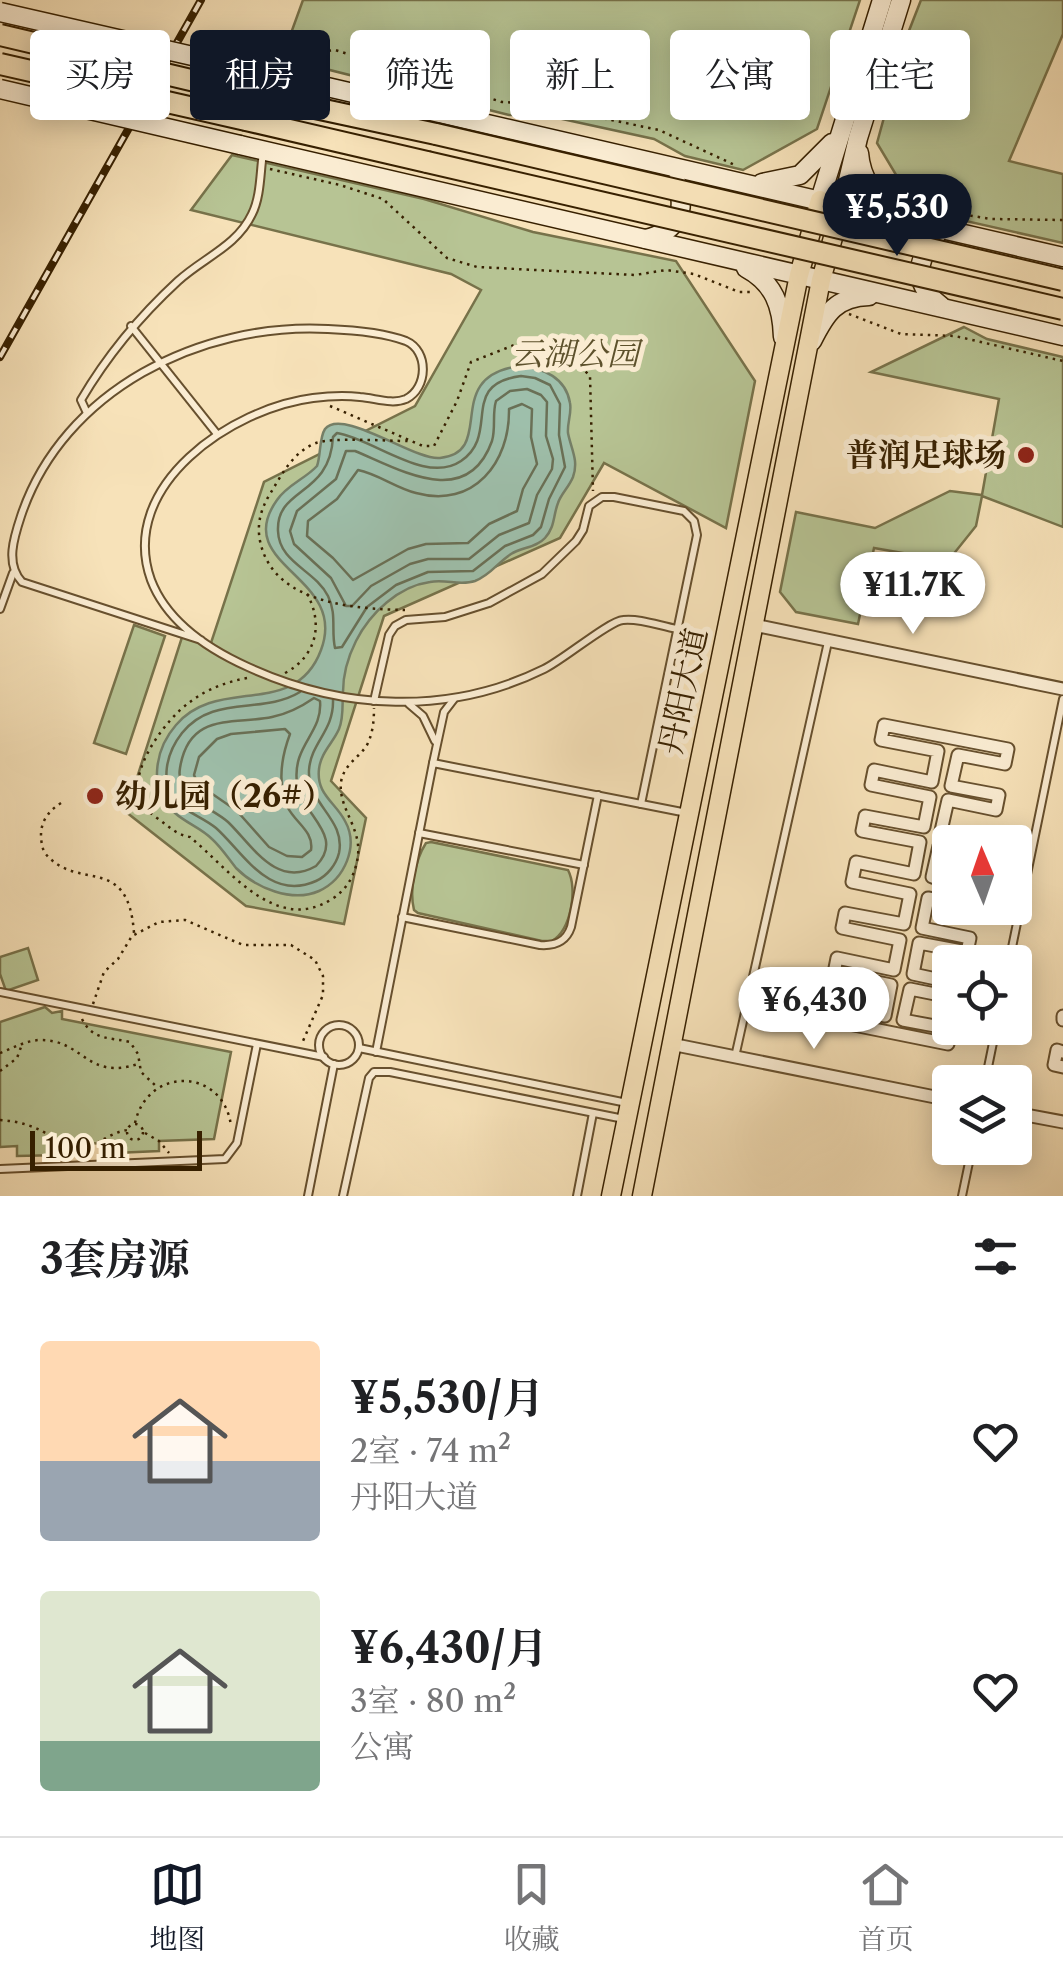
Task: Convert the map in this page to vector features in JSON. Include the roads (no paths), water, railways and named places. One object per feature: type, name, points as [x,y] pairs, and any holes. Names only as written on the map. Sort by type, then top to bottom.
[{"type":"highway","points":[[0,35],[1063,280]]},
{"type":"highway","points":[[0,64],[1063,309]]},
{"type":"main road","name":"丹阳大道","points":[[612,1196],[799,275],[820,200]]},
{"type":"main road","name":"丹阳大道","points":[[642,1196],[821,280],[842,206]]},
{"type":"main road","points":[[719,666],[744,672]]},
{"type":"main road","points":[[674,888],[701,893]]},
{"type":"street","points":[[820,200],[882,0]]},
{"type":"street","points":[[842,206],[858,138],[900,0]]},
{"type":"street","points":[[0,12],[262,65],[655,164],[741,175],[767,183],[800,176],[822,156],[839,132]]},
{"type":"street","points":[[0,89],[240,146],[262,159],[1063,336]]},
{"type":"street","points":[[858,138],[862,174],[871,190],[883,205],[909,222]]},
{"type":"street","points":[[640,240],[660,236],[672,228],[681,210],[682,199],[672,175],[655,164]]},
{"type":"street","points":[[741,175],[842,206],[1063,256]]},
{"type":"street","points":[[944,308],[922,286],[920,263],[924,251],[934,241],[959,233]]},
{"type":"street","points":[[728,259],[758,275],[771,288],[781,312],[784,348]]},
{"type":"street","points":[[808,350],[826,312],[836,303],[852,296],[898,297]]},
{"type":"street","points":[[754,625],[1063,689]]},
{"type":"street","points":[[932,1041],[824,1020],[827,1004],[885,1016],[891,985],[834,974],[836,958],[894,970],[900,940],[842,928],[846,913],[904,924],[910,894],[852,882],[856,862],[914,874],[920,842],[862,830],[865,816],[924,828],[930,797],[871,785],[874,770],[932,782],[938,751],[880,740],[884,725],[1008,750],[1005,764],[958,755],[951,786],[999,795],[996,810],[948,800],[942,825]]},
{"type":"street","points":[[932,899],[928,898],[922,928],[970,938],[968,945]]},
{"type":"street","points":[[932,978],[913,974],[919,942],[933,945]]},
{"type":"street","points":[[932,993],[910,989],[904,1020],[932,1026]]},
{"type":"street","points":[[671,1044],[932,1096]]},
{"type":"street","points":[[1063,1052],[1056,1050],[1054,1066],[1063,1067]]},
{"type":"street","points":[[1032,1116],[1063,1122]]},
{"type":"lane","points":[[88,413],[82,406],[83,396],[131,326],[183,276],[231,242],[252,216],[262,159]]},
{"type":"lane","points":[[131,326],[217,434]]},
{"type":"lane","points":[[0,610],[14,572],[15,536],[35,482],[61,442],[88,413],[117,388],[160,363],[232,338],[308,328],[388,336],[410,343],[422,358],[418,386],[407,398],[392,401],[358,396],[311,398],[258,412],[196,449],[166,485],[152,513],[146,541],[157,594],[178,622],[201,640],[280,681],[352,698],[403,702],[489,691],[545,669],[614,622],[629,619],[677,629]]},
{"type":"lane","points":[[374,701],[389,635],[395,626],[406,620],[461,613],[516,591],[542,574],[576,542],[589,506],[602,497],[614,496],[678,510],[694,520],[696,535],[641,804]]},
{"type":"lane","points":[[14,572],[30,586],[201,640]]},
{"type":"lane","points":[[6,596],[17,586],[30,586]]},
{"type":"lane","points":[[735,1057],[829,640]]},
{"type":"lane","points":[[376,1052],[436,746],[444,712],[455,698]]},
{"type":"lane","points":[[1012,945],[1063,699]]},
{"type":"lane","points":[[403,702],[419,710],[436,746]]},
{"type":"lane","points":[[433,763],[689,813]]},
{"type":"lane","points":[[402,917],[540,945],[556,944],[570,932],[598,795]]},
{"type":"lane","points":[[419,833],[584,865]]},
{"type":"lane","points":[[2,993],[324,1057],[334,1064],[347,1063],[358,1048],[357,1036],[348,1027],[330,1026],[319,1040],[324,1057]]},
{"type":"lane","points":[[0,1170],[221,1161],[232,1154],[236,1144],[257,1044]]},
{"type":"lane","points":[[358,1048],[628,1112]]},
{"type":"lane","points":[[308,1196],[334,1064]]},
{"type":"lane","points":[[343,1196],[369,1078],[374,1072],[593,1113],[628,1112]]},
{"type":"lane","points":[[577,1196],[593,1113]]},
{"type":"lane","points":[[962,1196],[968,1165]]},
{"type":"water","points":[[520,366],[537,369],[559,381],[570,403],[568,433],[575,471],[559,500],[551,530],[541,541],[511,554],[481,578],[469,582],[436,581],[407,589],[369,621],[348,659],[341,724],[319,769],[320,785],[349,831],[347,861],[336,879],[319,891],[297,895],[264,887],[244,875],[212,839],[166,804],[157,782],[157,770],[169,735],[193,710],[293,684],[309,671],[321,650],[325,625],[319,605],[268,541],[267,522],[277,500],[317,466],[323,433],[334,424],[362,429],[429,457],[457,453],[466,442],[475,398],[482,384],[496,373]]},
{"type":"railway","points":[[0,357],[201,0]]},
{"type":"place","name":"普润足球场","points":[[1026,455]]},
{"type":"place","name":"幼儿园（26#）","points":[[95,796]]},
{"type":"park label","name":"云湖公园","points":[[575,354]]}]
